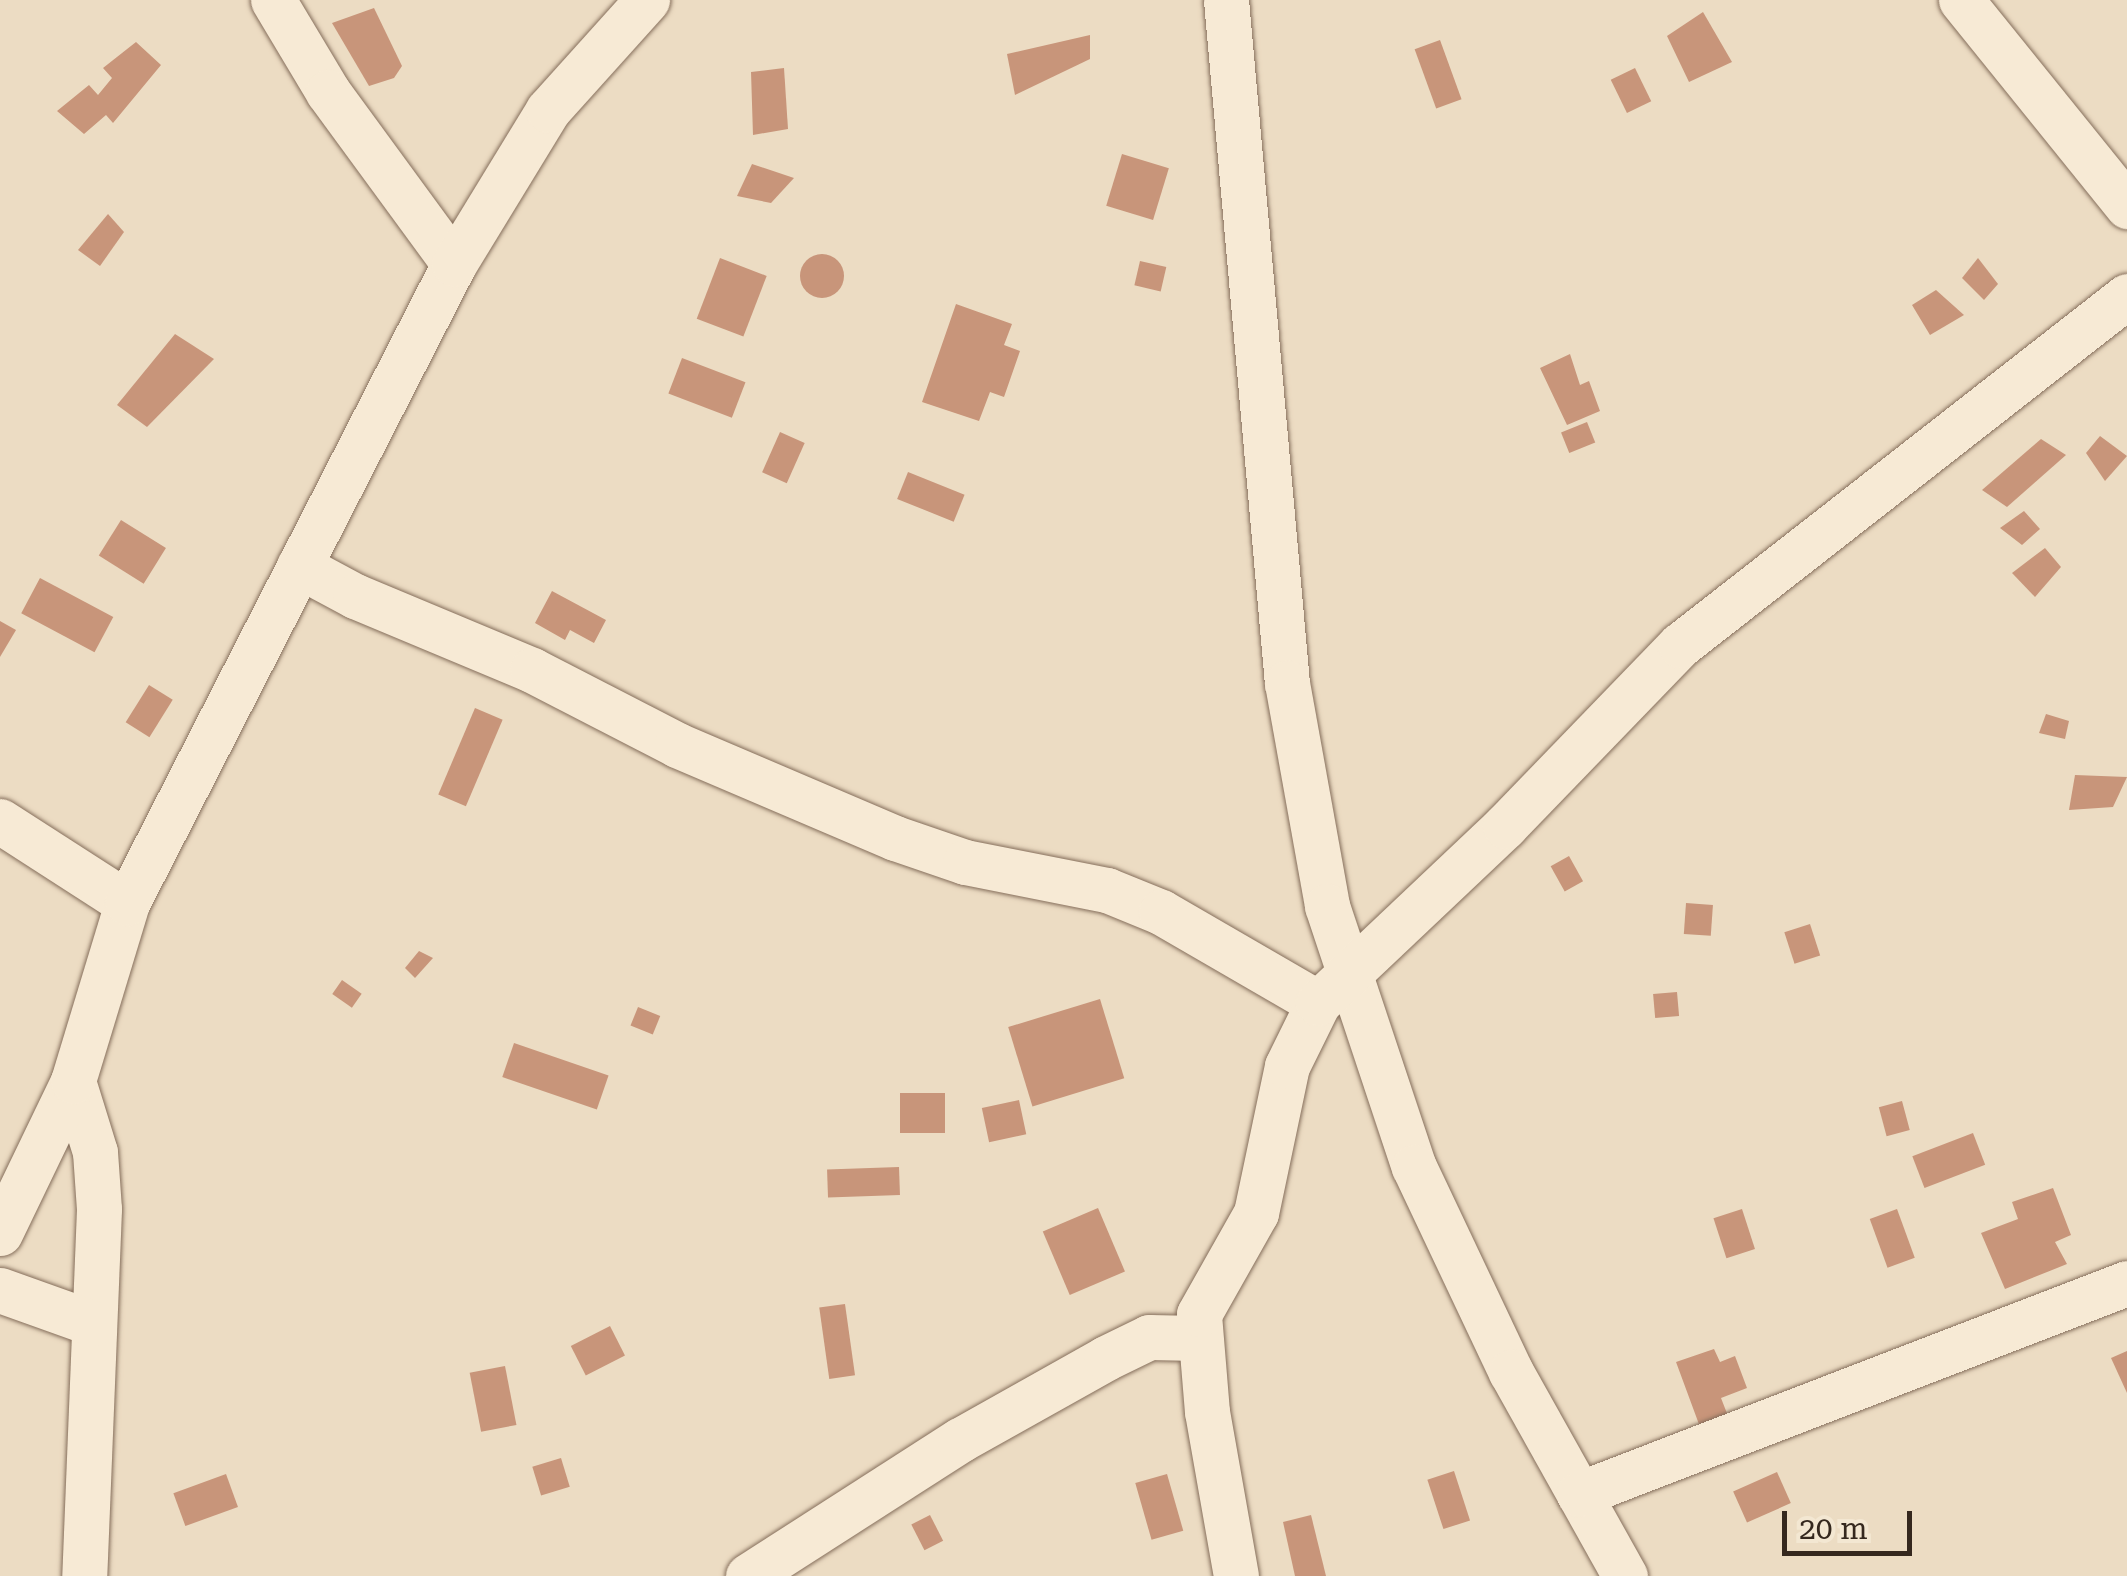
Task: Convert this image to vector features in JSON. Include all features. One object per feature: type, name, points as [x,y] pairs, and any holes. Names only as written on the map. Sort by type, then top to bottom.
[{"type":"street","points":[[274,0],[328,92],[454,264]]},
{"type":"street","points":[[0,1233],[73,1080],[127,902],[454,264],[548,110],[647,0]]},
{"type":"street","points":[[1226,0],[1287,683],[1327,906],[1333,989],[1511,1372],[1625,1576]]},
{"type":"street","points":[[1961,0],[2127,206]]},
{"type":"street","points":[[1236,1576],[1198,1338],[1200,1314],[1256,1213],[1286,1066],[1333,989],[1505,826],[1680,645],[2127,296]]},
{"type":"street","points":[[299,566],[355,596],[532,670],[677,744],[895,838],[965,862],[1107,890],[1333,989]]},
{"type":"street","points":[[0,821],[127,902]]},
{"type":"street","points":[[73,1080],[95,1152],[99,1256],[92,1323],[84,1576]]},
{"type":"street","points":[[1579,1494],[2127,1283]]},
{"type":"street","points":[[0,1290],[92,1323]]},
{"type":"street","points":[[748,1576],[960,1440],[1106,1358],[1149,1337],[1198,1338]]},
{"type":"building","points":[[374,8],[402,66],[394,78],[369,86],[332,23]]},
{"type":"building","points":[[1703,12],[1732,62],[1689,82],[1667,36]]},
{"type":"building","points":[[1090,35],[1090,59],[1015,95],[1007,54]]},
{"type":"building","points":[[1440,40],[1462,99],[1436,108],[1415,49]]},
{"type":"building","points":[[136,42],[161,65],[113,123],[106,115],[84,134],[57,111],[89,85],[98,95],[112,78],[103,68]]},
{"type":"building","points":[[784,68],[788,129],[753,135],[751,72]]},
{"type":"building","points":[[1635,68],[1651,101],[1627,113],[1611,80]]},
{"type":"building","points":[[1122,154],[1169,168],[1153,220],[1106,206]]},
{"type":"building","points":[[752,164],[794,178],[771,203],[737,196]]},
{"type":"building","points":[[108,214],[124,232],[100,266],[78,250]]},
{"type":"building","points":[[822,254],[838,260],[844,276],[838,292],[822,298],[806,292],[800,276],[806,260]]},
{"type":"building","points":[[720,258],[767,276],[743,337],[697,319]]},
{"type":"building","points":[[1978,258],[1998,284],[1984,300],[1962,278]]},
{"type":"building","points":[[1140,261],[1166,267],[1161,291],[1134,285]]},
{"type":"building","points":[[1936,290],[1964,315],[1930,335],[1912,305]]},
{"type":"building","points":[[956,304],[1012,324],[1004,345],[1020,351],[1004,397],[990,392],[979,421],[922,402]]},
{"type":"building","points":[[175,334],[214,359],[147,427],[117,405]]},
{"type":"building","points":[[1570,354],[1580,385],[1589,381],[1600,411],[1567,425],[1540,368]]},
{"type":"building","points":[[682,358],[745,382],[732,418],[668,393]]},
{"type":"building","points":[[1587,422],[1595,442],[1569,453],[1561,432]]},
{"type":"building","points":[[780,432],[805,443],[787,483],[762,472]]},
{"type":"building","points":[[2100,436],[2127,456],[2105,481],[2086,453]]},
{"type":"building","points":[[2041,439],[2066,455],[2007,507],[1982,490]]},
{"type":"building","points":[[908,472],[965,495],[954,522],[897,499]]},
{"type":"building","points":[[2024,511],[2040,529],[2022,545],[2000,528]]},
{"type":"building","points":[[121,520],[166,548],[144,584],[99,556]]},
{"type":"building","points":[[2045,548],[2061,567],[2035,597],[2012,573]]},
{"type":"building","points":[[40,578],[113,617],[95,652],[21,613]]},
{"type":"building","points":[[552,591],[606,620],[594,643],[570,630],[565,640],[535,623]]},
{"type":"building","points":[[0,621],[16,630],[0,657]]},
{"type":"building","points":[[149,685],[173,700],[149,737],[126,722]]},
{"type":"building","points":[[475,708],[503,720],[466,806],[438,795]]},
{"type":"building","points":[[2046,714],[2069,721],[2065,739],[2039,733]]},
{"type":"building","points":[[2075,775],[2127,777],[2113,807],[2069,810]]},
{"type":"building","points":[[1569,856],[1583,881],[1565,892],[1551,866]]},
{"type":"building","points":[[1686,903],[1713,905],[1711,936],[1684,934]]},
{"type":"building","points":[[1810,924],[1820,955],[1795,964],[1784,932]]},
{"type":"building","points":[[419,951],[433,958],[415,978],[405,968]]},
{"type":"building","points":[[342,980],[362,994],[352,1008],[332,994]]},
{"type":"building","points":[[1677,992],[1679,1016],[1655,1018],[1653,994]]},
{"type":"building","points":[[1100,999],[1124,1078],[1032,1106],[1008,1027]]},
{"type":"building","points":[[638,1007],[660,1016],[653,1035],[631,1026]]},
{"type":"building","points":[[514,1043],[609,1076],[597,1110],[502,1077]]},
{"type":"building","points":[[900,1093],[945,1093],[945,1133],[900,1133]]},
{"type":"building","points":[[1019,1100],[1026,1134],[989,1142],[982,1108]]},
{"type":"building","points":[[1902,1101],[1910,1130],[1887,1136],[1879,1107]]},
{"type":"building","points":[[1973,1133],[1985,1165],[1925,1188],[1912,1156]]},
{"type":"building","points":[[899,1167],[900,1195],[828,1197],[827,1170]]},
{"type":"building","points":[[2053,1188],[2071,1235],[2055,1242],[2067,1264],[2005,1289],[1981,1233],[2018,1219],[2012,1202]]},
{"type":"building","points":[[1098,1208],[1125,1272],[1070,1295],[1043,1231]]},
{"type":"building","points":[[1742,1209],[1755,1249],[1726,1258],[1713,1218]]},
{"type":"building","points":[[1897,1209],[1915,1258],[1888,1268],[1870,1219]]},
{"type":"building","points":[[845,1304],[855,1375],[829,1379],[819,1308]]},
{"type":"building","points":[[610,1326],[625,1355],[586,1375],[571,1346]]},
{"type":"building","points":[[1714,1349],[1720,1362],[1735,1356],[1747,1388],[1721,1398],[1728,1416],[1700,1427],[1676,1362]]},
{"type":"building","points":[[2127,1351],[2127,1393],[2111,1358]]},
{"type":"building","points":[[505,1366],[516,1425],[481,1432],[470,1373]]},
{"type":"building","points":[[561,1458],[570,1487],[541,1495],[532,1467]]},
{"type":"building","points":[[1454,1471],[1470,1520],[1443,1529],[1427,1480]]},
{"type":"building","points":[[1777,1472],[1791,1503],[1747,1523],[1733,1492]]},
{"type":"building","points":[[226,1474],[238,1507],[185,1526],[173,1493]]},
{"type":"building","points":[[1167,1474],[1183,1531],[1152,1540],[1135,1483]]},
{"type":"building","points":[[930,1515],[943,1541],[924,1550],[911,1525]]},
{"type":"building","points":[[1311,1515],[1326,1576],[1295,1576],[1283,1522]]}]
